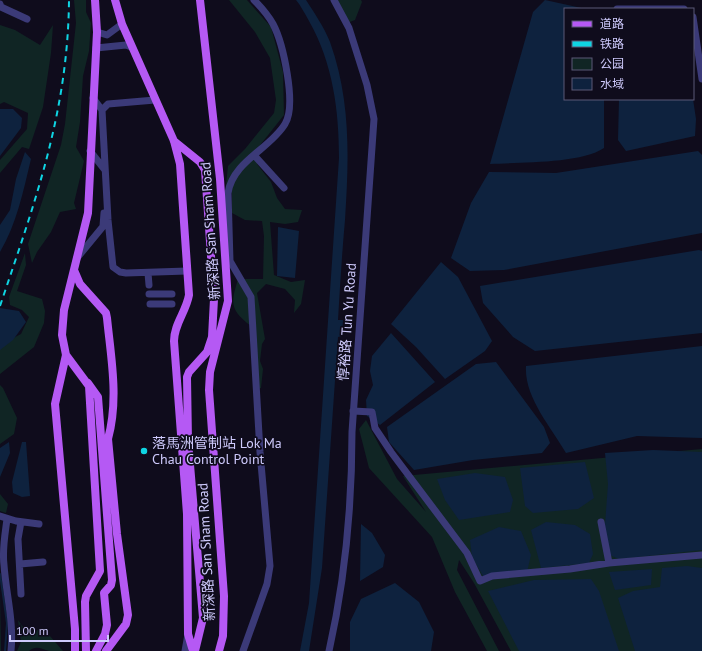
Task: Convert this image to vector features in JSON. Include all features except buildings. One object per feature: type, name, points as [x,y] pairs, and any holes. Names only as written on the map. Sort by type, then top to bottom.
[{"type":"main road","points":[[75,651],[75,628],[55,404],[66,355],[62,336],[64,310],[88,213],[92,98],[97,32],[96,0]]},
{"type":"main road","name":"新深路 San Sham Road","points":[[115,0],[131,47],[174,141],[180,164],[189,295],[187,305],[174,332],[177,400],[187,514],[188,634],[194,651]]},
{"type":"main road","name":"新深路 San Sham Road","points":[[200,0],[220,179],[228,301],[210,372],[209,390],[224,596],[222,636],[219,651]]},
{"type":"main road","name":"新深路 San Sham Road","points":[[174,141],[200,162],[205,170],[214,299],[211,345],[207,352],[189,372],[187,377],[188,441],[203,618],[194,651]]},
{"type":"main road","points":[[74,269],[80,284],[106,313],[108,318],[114,386],[112,426],[108,438],[117,534],[128,615],[126,624],[106,651]]},
{"type":"main road","points":[[66,355],[98,396],[112,580],[111,585],[104,594],[107,625],[105,634],[96,651]]},
{"type":"main road","points":[[86,651],[86,596],[100,571],[87,382]]},
{"type":"street","points":[[243,651],[267,584],[270,566],[260,452],[251,297],[230,260],[228,188],[236,173],[286,123],[290,99],[290,87],[277,34],[266,13],[254,0]]},
{"type":"street","name":"惇裕路 Tun Yu Road","points":[[328,651],[343,564],[352,468],[354,412],[374,119],[367,85],[349,28],[334,0]]},
{"type":"street","points":[[0,4],[1,7],[27,18]]},
{"type":"street","points":[[97,32],[107,35],[122,24]]},
{"type":"street","points":[[694,24],[702,79]]},
{"type":"street","points":[[96,48],[126,45],[131,47]]},
{"type":"street","points":[[92,98],[102,110],[108,220],[113,267],[120,272],[126,273],[187,272]]},
{"type":"street","points":[[102,110],[108,104],[155,100]]},
{"type":"street","points":[[90,151],[105,170],[103,226]]},
{"type":"street","points":[[254,156],[284,188]]},
{"type":"street","points":[[76,260],[108,220]]},
{"type":"street","points":[[148,273],[149,285]]},
{"type":"street","points":[[149,294],[172,294]]},
{"type":"street","points":[[150,304],[172,304]]},
{"type":"street","points":[[354,412],[372,412],[375,428],[467,553],[480,581],[492,576],[570,569],[609,563],[702,555]]},
{"type":"street","points":[[11,651],[13,632],[2,545],[3,517],[21,522],[39,524]]},
{"type":"street","points":[[20,594],[18,539],[21,522]]},
{"type":"street","points":[[601,522],[609,563]]},
{"type":"street","points":[[20,564],[43,562]]},
{"type":"street","points":[[185,651],[188,634]]},
{"type":"green space","points":[[74,0],[86,0],[86,12],[91,23],[89,51],[83,76],[80,122],[76,147],[84,161],[74,203],[76,209],[60,212],[51,232],[37,252],[32,263],[28,244],[61,145],[65,124],[76,23]]},
{"type":"green space","points":[[229,0],[247,0],[271,27],[283,72],[284,115],[257,149],[257,164],[271,182],[277,198],[285,209],[302,210],[298,222],[285,224],[270,222],[274,275],[291,282],[305,280],[301,304],[294,313],[295,300],[285,289],[266,284],[257,293],[265,339],[262,344],[260,361],[263,369],[261,388],[254,390],[251,326],[235,310],[233,300],[238,279],[263,279],[264,236],[262,221],[245,220],[232,213],[232,194],[226,185],[228,166],[245,149],[274,113],[276,100],[270,58],[255,32]]},
{"type":"green space","points":[[334,0],[361,0],[362,2],[355,20],[347,23]]},
{"type":"green space","points":[[0,25],[15,30],[40,45],[53,25],[51,53],[43,107],[29,149],[22,147],[0,173],[0,160],[27,129],[28,113],[4,102],[0,104]]},
{"type":"green space","points":[[25,253],[26,265],[17,291],[42,299],[45,311],[44,323],[34,347],[0,374],[0,345],[21,334],[29,317],[22,310],[10,305],[9,297]]},
{"type":"green space","points":[[0,385],[3,388],[17,418],[14,434],[0,444]]},
{"type":"green space","points":[[366,420],[397,479],[426,512],[403,476],[702,449],[702,651],[511,651],[474,583],[459,560],[457,570],[499,651],[487,651],[455,592],[432,537],[369,468],[359,429]]},
{"type":"green space","points":[[0,494],[8,504],[6,513],[0,511]]},
{"type":"green space","points":[[0,592],[1,651],[0,651]]},
{"type":"green space","points":[[18,620],[26,631],[33,632],[43,628],[63,651],[49,651],[34,648],[29,651],[17,651],[21,642]]},
{"type":"water","points":[[296,0],[306,0],[330,42],[342,86],[348,152],[338,320],[343,320],[342,336],[338,337],[322,568],[309,651],[300,651],[309,603],[339,140],[336,105],[329,70],[317,37]]},
{"type":"water","points":[[545,0],[581,8],[564,8],[564,100],[604,100],[604,148],[580,157],[565,160],[490,164],[533,12]]},
{"type":"water","points":[[619,100],[693,100],[696,119],[695,136],[626,151],[618,140]]},
{"type":"water","points":[[0,109],[13,109],[22,118],[21,128],[0,156]]},
{"type":"water","points":[[698,151],[702,155],[702,233],[504,270],[470,271],[451,258],[471,203],[489,172],[556,173]]},
{"type":"water","points":[[25,152],[31,159],[19,207],[11,230],[0,252],[0,225],[10,210],[16,179]]},
{"type":"water","points":[[278,227],[299,231],[295,278],[277,276]]},
{"type":"water","points":[[699,250],[702,251],[702,333],[535,351],[513,337],[483,303],[480,286]]},
{"type":"water","points":[[441,262],[458,277],[492,341],[485,351],[445,379],[416,347],[391,324]]},
{"type":"water","points":[[0,308],[19,311],[26,322],[13,340],[0,350]]},
{"type":"water","points":[[391,333],[435,382],[380,425],[367,416],[366,400],[373,385],[370,371],[372,356]]},
{"type":"water","points":[[702,346],[702,438],[637,436],[566,453],[546,422],[529,389],[526,366]]},
{"type":"water","points":[[496,362],[544,427],[550,443],[542,453],[473,460],[414,470],[389,442],[387,427],[476,364]]},
{"type":"water","points":[[9,442],[10,453],[0,477],[0,448]]},
{"type":"water","points":[[22,442],[26,442],[30,496],[22,497],[13,493],[12,482]]},
{"type":"water","points":[[653,450],[702,452],[702,550],[619,559],[603,552],[608,484],[605,453]]},
{"type":"water","points":[[585,462],[594,498],[578,509],[533,513],[525,506],[520,468]]},
{"type":"water","points":[[475,473],[505,477],[513,500],[510,512],[459,520],[445,500],[437,479]]},
{"type":"water","points":[[546,522],[575,525],[590,534],[593,554],[589,563],[541,568],[531,530]]},
{"type":"water","points":[[361,524],[372,533],[385,555],[383,567],[360,581]]},
{"type":"water","points":[[499,527],[521,531],[531,555],[527,572],[486,581],[472,557],[470,540]]},
{"type":"water","points":[[687,566],[702,568],[702,651],[635,651],[618,598],[633,591],[660,587],[662,568]]},
{"type":"water","points":[[652,569],[651,585],[615,590],[609,572]]},
{"type":"water","points":[[591,579],[599,591],[619,651],[519,651],[488,591],[534,580]]},
{"type":"water","points":[[395,583],[419,602],[434,632],[431,651],[350,651],[350,622],[361,599]]},
{"type":"waterway","points":[[0,574],[7,623],[5,651]]},
{"type":"railway","points":[[0,306],[37,193],[56,119],[63,80],[69,0]]},
{"type":"place","name":"落馬洲管制站 Lok Ma Chau Control Point","points":[[144,451]]}]
